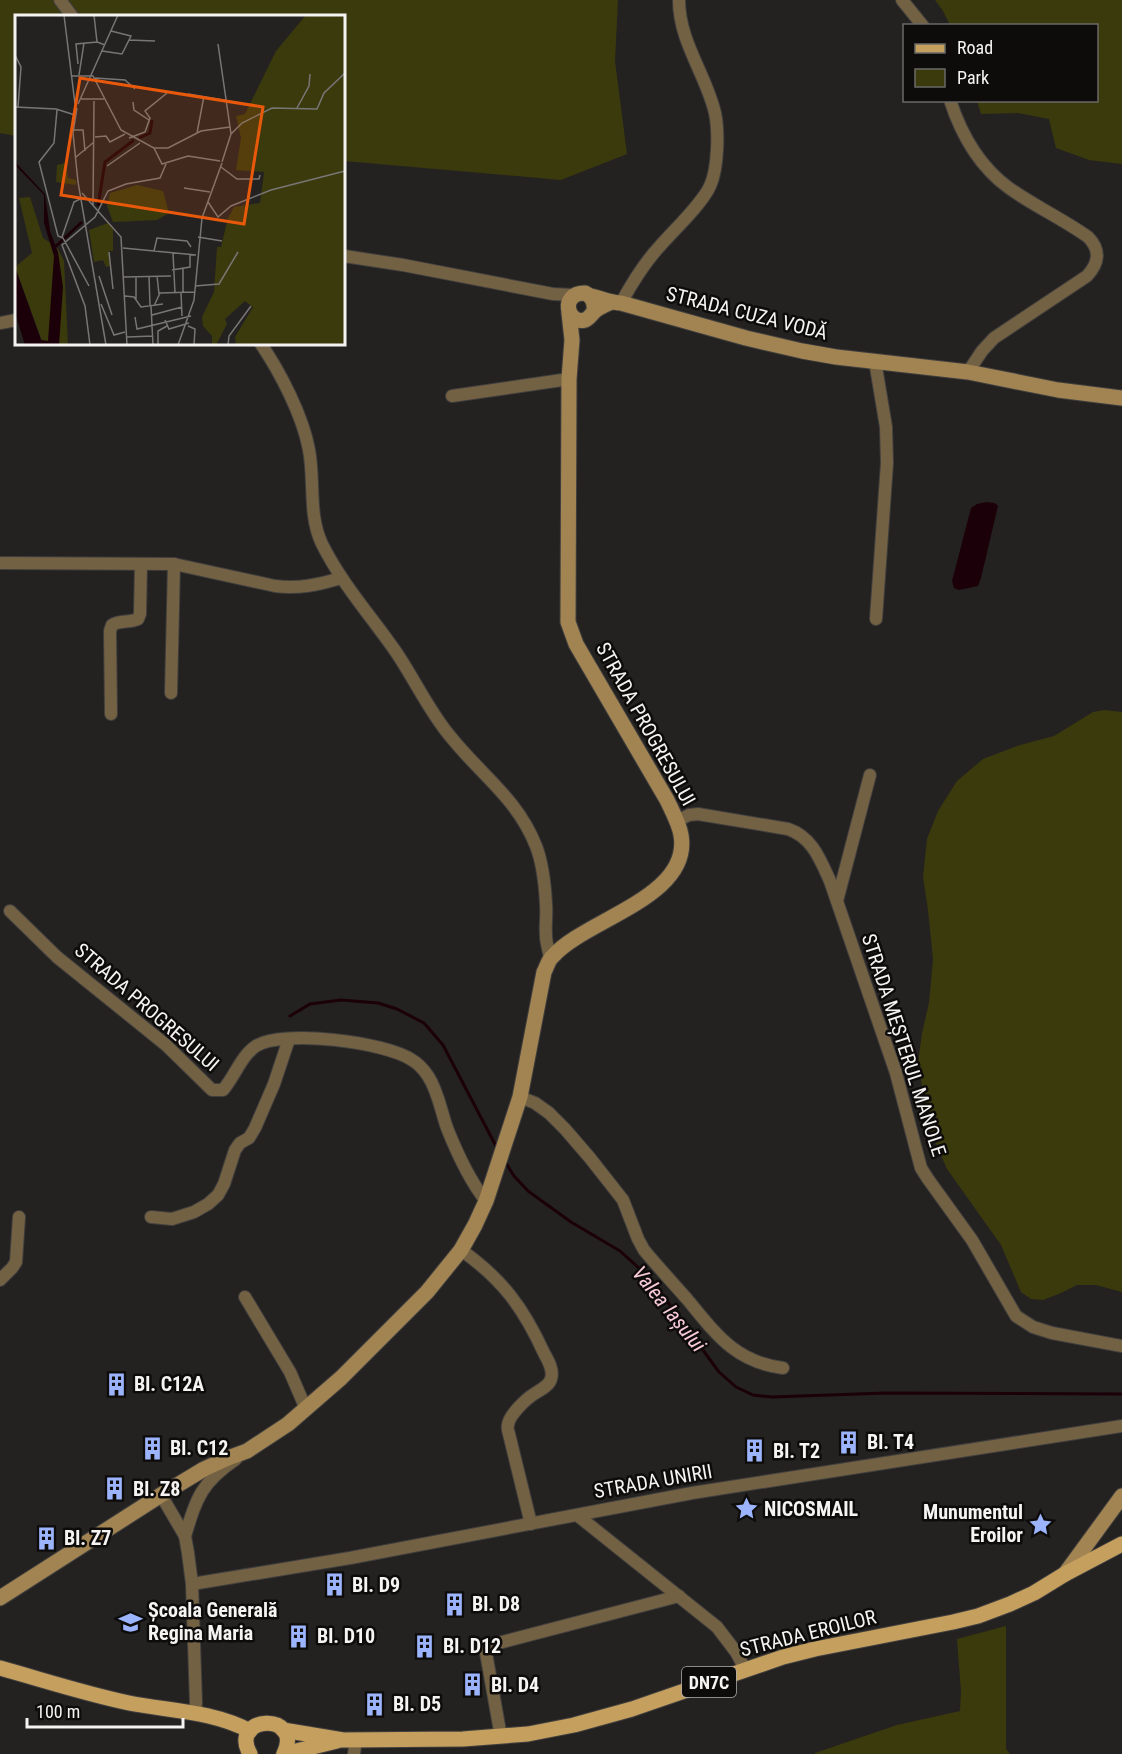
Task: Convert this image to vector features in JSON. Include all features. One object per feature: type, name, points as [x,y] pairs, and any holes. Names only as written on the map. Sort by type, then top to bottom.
[{"type":"main road","name":"DN7C","points":[[1065,1574],[1121,1546]]},
{"type":"main road","name":"STRADA EROILOR","points":[[283,1730],[351,1744],[463,1740],[528,1734],[598,1719],[745,1669],[815,1649],[978,1616],[1028,1596],[1065,1574]]},
{"type":"main road","points":[[0,1668],[112,1699],[234,1723],[250,1731],[246,1744],[250,1754]]},
{"type":"main road","name":"DN7C","points":[[250,1731],[254,1726],[266,1722],[278,1725],[283,1730]]},
{"type":"main road","points":[[283,1730],[287,1742],[284,1754],[351,1744]]},
{"type":"street","points":[[60,0],[71,15]]},
{"type":"street","points":[[345,256],[553,294],[570,305],[573,318],[579,320],[615,303],[705,194],[713,178],[717,134],[715,112],[683,33],[679,0]]},
{"type":"street","points":[[902,0],[921,24]]},
{"type":"street","points":[[951,102],[975,152],[992,172],[1008,187],[1088,237],[1094,242],[1098,254],[1095,267],[1087,276],[994,338],[968,372]]},
{"type":"street","points":[[570,305],[585,293],[590,296],[595,306],[589,316]]},
{"type":"street","name":"STRADA CUZA VODĂ","points":[[590,296],[802,351],[968,372],[1058,390],[1122,398]]},
{"type":"street","name":"STRADA PROGRESULUI","points":[[550,958],[562,946],[643,898],[666,881],[682,853],[681,835],[667,800],[576,644],[568,622],[569,379],[572,340],[570,305]]},
{"type":"street","name":"STRADA PROGRESULUI","points":[[572,340],[589,316]]},
{"type":"street","points":[[0,324],[15,320]]},
{"type":"street","points":[[185,1536],[196,1501],[216,1475],[288,1424],[341,1378],[427,1292],[460,1250],[486,1201],[520,1097],[544,972],[550,958],[546,936],[543,876],[537,849],[525,823],[508,797],[467,756],[441,725],[397,653],[340,578],[321,542],[317,529],[309,452],[305,435],[275,364],[262,345]]},
{"type":"street","points":[[875,361],[886,427],[887,464],[876,619]]},
{"type":"street","points":[[452,396],[569,379]]},
{"type":"street","points":[[0,563],[174,564],[287,587],[318,585],[340,578]]},
{"type":"street","points":[[111,714],[110,631],[112,625],[117,622],[138,619],[141,564]]},
{"type":"street","points":[[171,693],[174,564]]},
{"type":"street","points":[[837,901],[870,775]]},
{"type":"street","name":"STRADA MEȘTERUL MANOLE","points":[[677,821],[693,814],[788,829],[806,838],[817,853],[837,901],[896,1073],[921,1168],[972,1240],[1016,1316],[1033,1327],[1052,1333],[1122,1346]]},
{"type":"street","name":"STRADA PROGRESULUI","points":[[10,911],[57,957],[166,1045],[212,1090],[223,1090],[247,1053],[257,1045],[268,1041],[325,1038],[351,1041],[386,1049],[411,1059],[421,1067],[432,1083],[447,1128],[474,1187],[486,1201]]},
{"type":"street","points":[[151,1217],[172,1219],[194,1212],[218,1195],[235,1150],[240,1143],[249,1138],[255,1128],[274,1084],[289,1039]]},
{"type":"street","points":[[520,1097],[535,1103],[549,1113],[584,1151],[622,1200],[644,1250],[713,1331],[731,1348],[749,1360],[765,1366],[783,1368]]},
{"type":"street","points":[[0,1280],[16,1262],[19,1217]]},
{"type":"street","points":[[460,1250],[484,1267],[515,1300],[539,1342],[552,1372],[548,1384],[529,1398],[508,1424],[508,1434],[531,1524]]},
{"type":"street","points":[[245,1297],[290,1372],[306,1409]]},
{"type":"street","name":"STRADA UNIRII","points":[[192,1584],[318,1563],[692,1493],[1122,1426]]},
{"type":"street","points":[[0,1598],[204,1469],[248,1451]]},
{"type":"street","points":[[161,1495],[185,1536],[192,1584],[195,1714]]},
{"type":"street","name":"STRADA EROILOR","points":[[1065,1574],[1122,1496]]},
{"type":"street","points":[[577,1515],[717,1627],[736,1652],[745,1669]]},
{"type":"street","points":[[501,1737],[486,1647],[679,1596]]},
{"type":"green space","points":[[0,0],[618,0],[615,61],[627,154],[561,180],[345,161],[345,15],[15,15],[15,136],[0,133]]},
{"type":"green space","points":[[935,0],[1122,0],[1122,164],[1089,160],[1056,148],[1049,119],[1018,113],[981,114],[977,102],[1098,102],[1098,24],[950,24]]},
{"type":"green space","points":[[1104,710],[1122,712],[1122,1292],[1096,1285],[1077,1285],[1043,1300],[1031,1299],[1021,1292],[1001,1245],[947,1169],[930,1130],[918,1063],[929,1003],[933,959],[923,877],[927,839],[938,811],[957,781],[983,759],[1020,745],[1054,736],[1093,712]]},
{"type":"green space","points":[[1006,1626],[1006,1749],[1010,1754],[815,1754],[897,1725],[960,1711],[961,1691],[957,1639]]},
{"type":"shaded area","points":[[986,502],[995,503],[998,506],[981,578],[978,586],[959,590],[954,588],[952,581],[971,508]]},
{"type":"waterway","name":"Valea Iașului","points":[[290,1016],[310,1004],[341,1000],[378,1003],[397,1009],[424,1023],[443,1045],[498,1150]]},
{"type":"waterway","name":"Valea Iașului","points":[[504,1160],[514,1176],[528,1191],[571,1222],[620,1251],[650,1278],[719,1372],[736,1387],[753,1395],[772,1397],[886,1393],[1122,1394]]},
{"type":"place","name":"Bl. C12A","points":[[116,1384]]},
{"type":"place","name":"Bl. T4","points":[[849,1442]]},
{"type":"place","name":"Bl. C12","points":[[152,1448]]},
{"type":"place","name":"Bl. T2","points":[[755,1451]]},
{"type":"place","name":"Bl. Z8","points":[[115,1489]]},
{"type":"place","name":"NICOSMAIL","points":[[746,1509]]},
{"type":"place","name":"Munumentul Eroilor","points":[[1041,1524]]},
{"type":"place","name":"Bl. Z7","points":[[46,1538]]},
{"type":"place","name":"Bl. D9","points":[[334,1585]]},
{"type":"place","name":"Bl. D8","points":[[454,1604]]},
{"type":"place","name":"Școala Generală Regina Maria","points":[[130,1622]]},
{"type":"place","name":"Bl. D10","points":[[299,1636]]},
{"type":"place","name":"Bl. D12","points":[[425,1646]]},
{"type":"place","name":"Bl. D4","points":[[473,1685]]},
{"type":"place","name":"Bl. D5","points":[[375,1704]]}]
